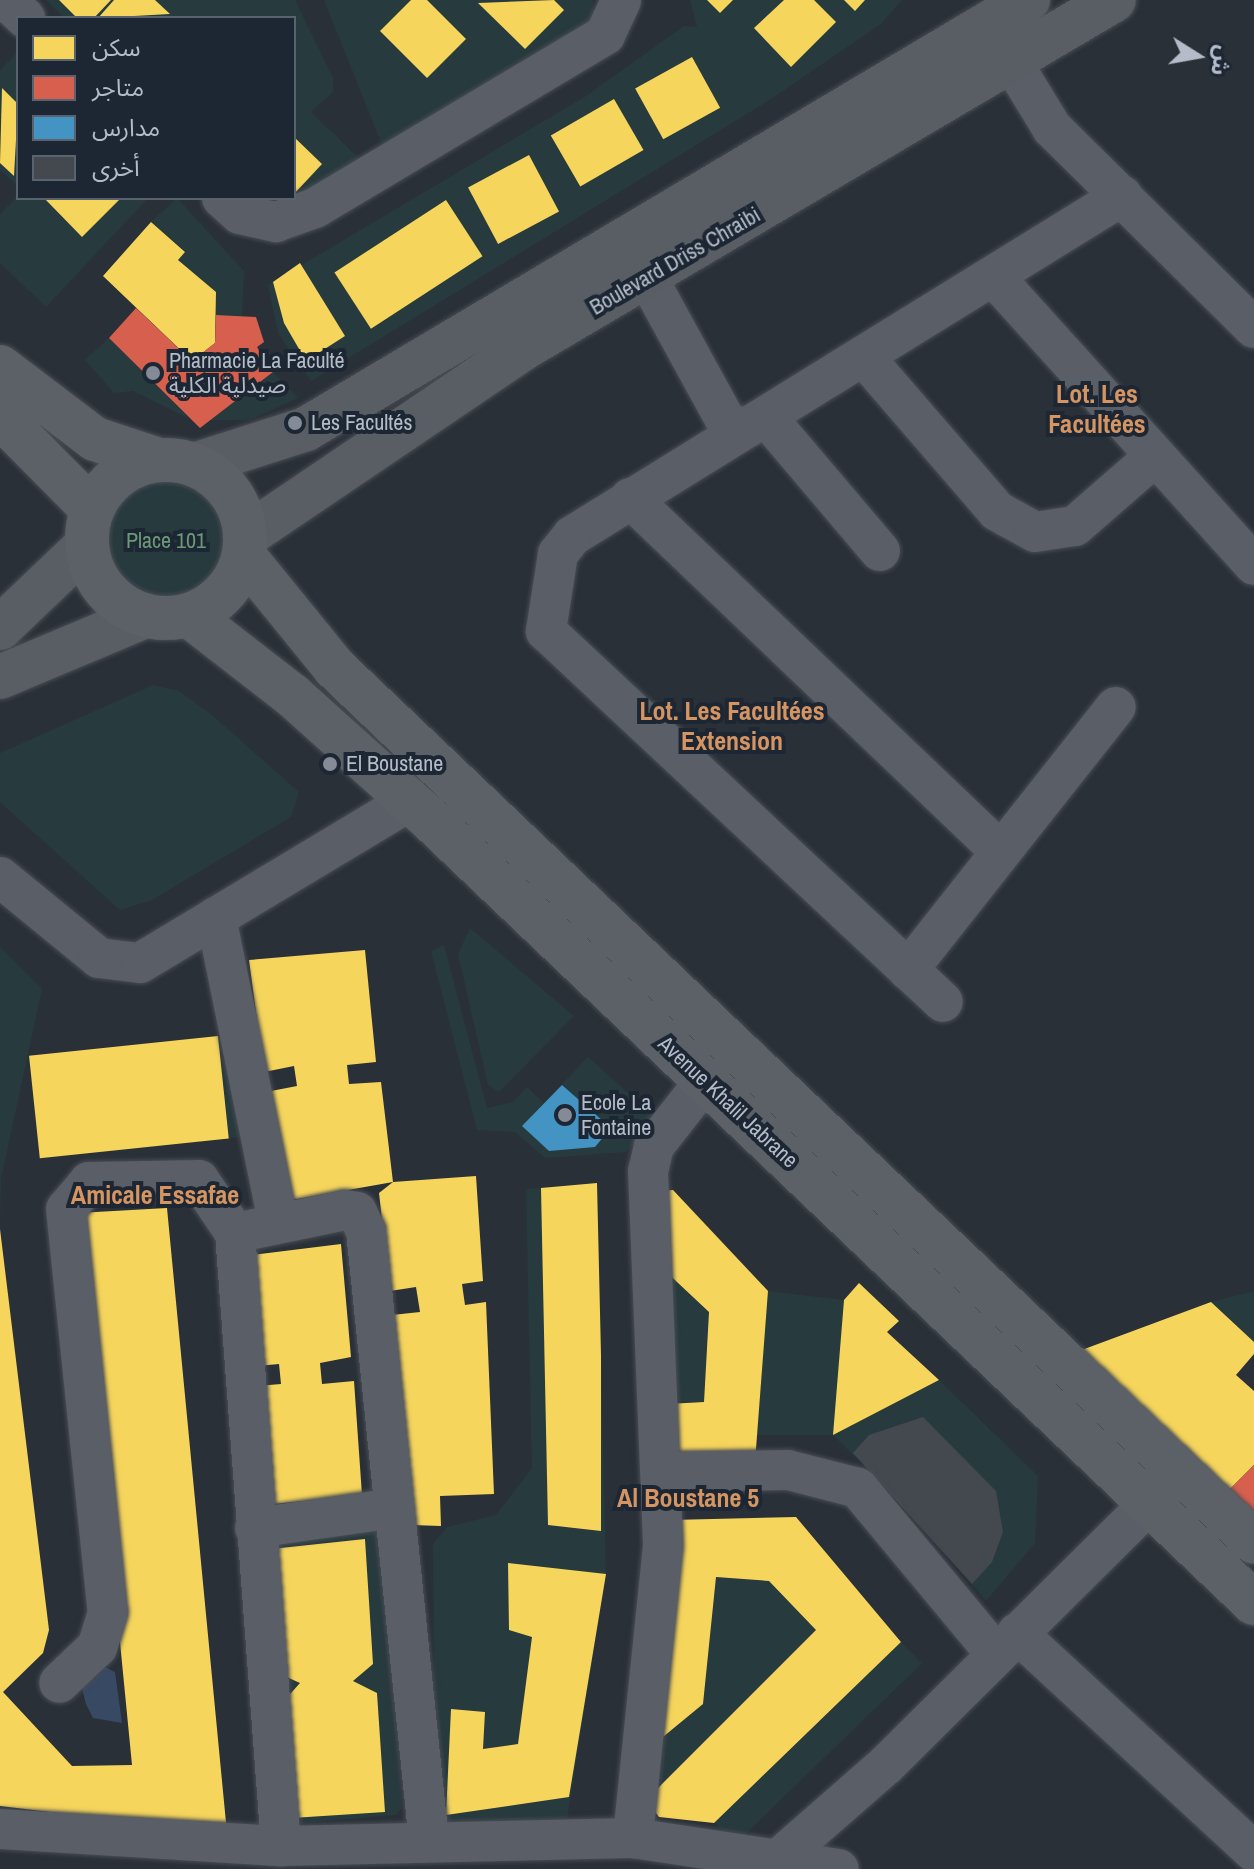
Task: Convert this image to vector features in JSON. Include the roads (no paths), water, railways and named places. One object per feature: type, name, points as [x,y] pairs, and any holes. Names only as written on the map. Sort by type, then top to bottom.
[{"type":"main road","name":"Boulevard Driss Chraibi","points":[[0,628],[89,527],[129,468],[177,462],[306,429],[1028,0]]},
{"type":"main road","name":"Boulevard Driss Chraibi","points":[[190,616],[225,593],[245,546],[522,349],[1013,64],[1113,0]]},
{"type":"main road","points":[[0,367],[95,439],[177,462],[235,499],[245,546]]},
{"type":"main road","points":[[0,416],[89,527],[104,590],[145,616]]},
{"type":"main road","name":"Avenue Khalil Jabrane","points":[[245,546],[335,668],[1254,1542]]},
{"type":"main road","points":[[0,677],[145,616],[190,616]]},
{"type":"main road","name":"Avenue Khalil Jabrane","points":[[190,616],[410,801],[1149,1508],[1254,1603]]},
{"type":"street","points":[[6,0],[23,16]]},
{"type":"street","points":[[224,200],[240,214],[276,222],[315,208],[605,35],[621,0]]},
{"type":"street","points":[[1013,64],[1052,128],[1254,328]]},
{"type":"street","points":[[943,1002],[546,631],[558,554],[572,536],[630,498],[865,358],[1122,196]]},
{"type":"street","points":[[647,277],[728,425],[758,423]]},
{"type":"street","points":[[994,277],[1254,565]]},
{"type":"street","points":[[865,358],[997,511],[1035,532],[1075,526],[1154,457]]},
{"type":"street","points":[[758,423],[880,551]]},
{"type":"street","points":[[630,498],[999,850]]},
{"type":"street","points":[[908,970],[999,850],[1116,707]]},
{"type":"street","points":[[0,877],[55,927],[117,965],[140,963],[410,801]]},
{"type":"street","points":[[216,917],[278,1223]]},
{"type":"street","points":[[633,1838],[660,1608],[663,1472],[648,1171],[654,1146],[705,1081]]},
{"type":"street","points":[[59,1683],[97,1647],[108,1612],[66,1209],[89,1182],[185,1176],[216,1199],[235,1233],[281,1846]]},
{"type":"street","points":[[235,1233],[345,1210],[357,1212],[366,1231],[429,1842]]},
{"type":"street","points":[[663,1472],[788,1470],[858,1488],[1007,1643],[1254,1852]]},
{"type":"street","points":[[773,1864],[1149,1508],[1180,1473]]},
{"type":"street","points":[[255,1528],[395,1508]]},
{"type":"street","points":[[0,1829],[281,1846],[633,1838],[773,1864],[839,1869]]},
{"type":"water","points":[[101,1665],[115,1672],[122,1723],[93,1718],[86,1704],[82,1688]]},
{"type":"place","name":"Pharmacie La Faculté صيدلية الكلية","points":[[153,373]]},
{"type":"place","name":"Les Facultés","points":[[295,423]]},
{"type":"place","name":"El Boustane","points":[[330,764]]},
{"type":"place","name":"Ecole La Fontaine","points":[[565,1115]]},
{"type":"district","name":"Lot. Les Facultées","points":[[1097,409]]},
{"type":"district","name":"Lot. Les Facultées Extension","points":[[732,726]]},
{"type":"district","name":"Amicale Essafae","points":[[155,1195]]},
{"type":"district","name":"Al Boustane 5","points":[[688,1498]]},
{"type":"park label","name":"Place 101","points":[[166,541]]}]
